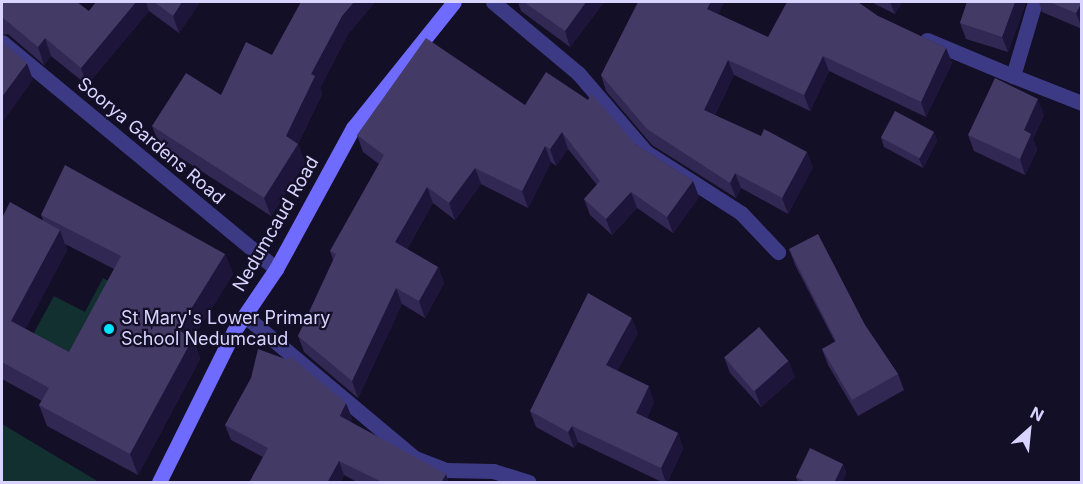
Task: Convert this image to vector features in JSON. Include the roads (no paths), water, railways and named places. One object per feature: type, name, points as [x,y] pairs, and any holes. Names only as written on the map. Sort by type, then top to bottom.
[{"type":"main road","name":"Nedumcaud Road","points":[[159,483],[245,316],[276,269],[353,128],[449,3]]},
{"type":"street","points":[[493,2],[578,73],[646,152],[741,213],[778,252]]},
{"type":"street","points":[[1013,76],[1035,2]]},
{"type":"street","points":[[907,32],[1082,103]]},
{"type":"street","name":"Soorya Gardens Road","points":[[2,42],[276,269]]},
{"type":"street","points":[[245,316],[415,458],[447,470],[493,471],[528,483]]},
{"type":"place","name":"St Mary's Lower Primary School Nedumcaud","points":[[109,329]]}]
